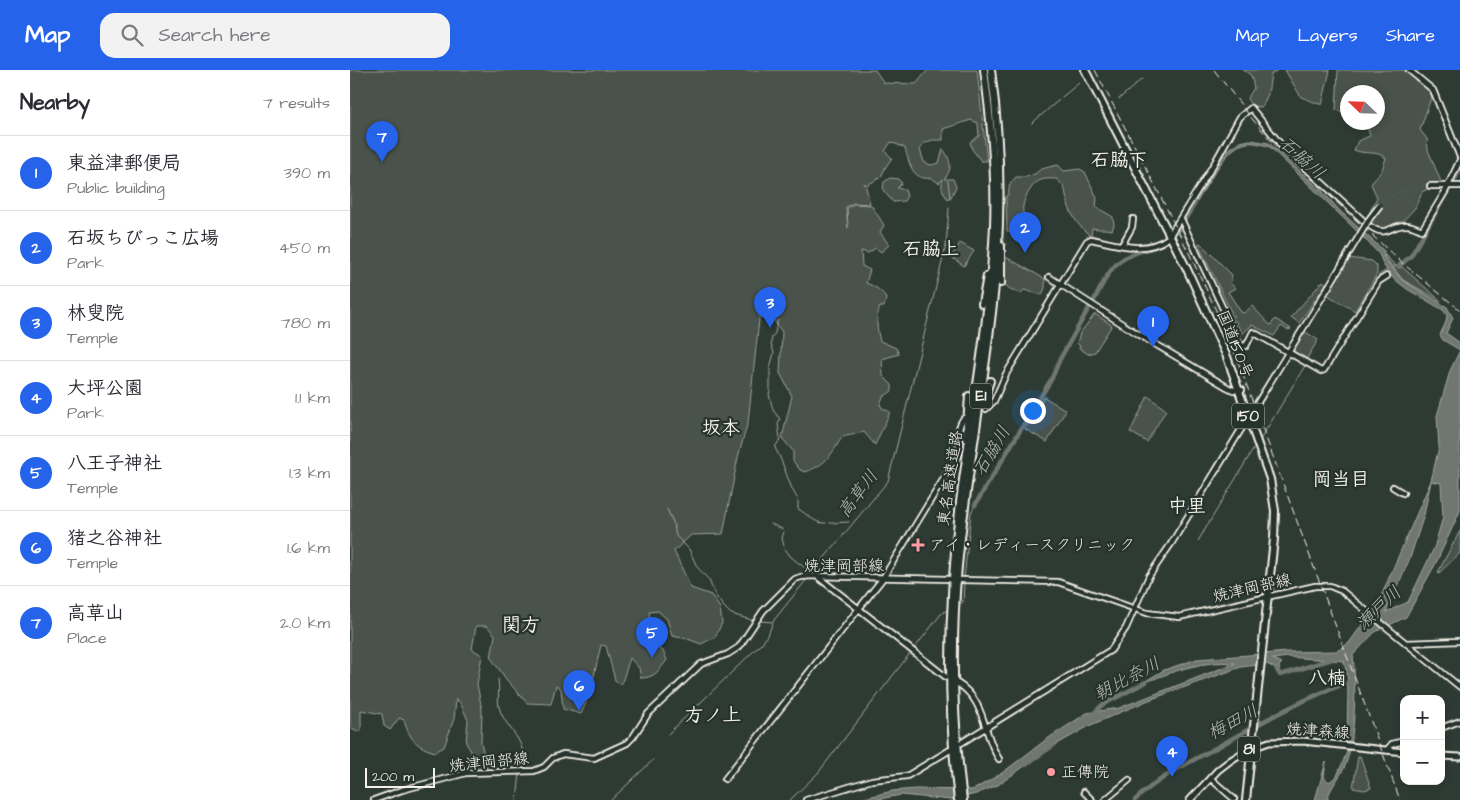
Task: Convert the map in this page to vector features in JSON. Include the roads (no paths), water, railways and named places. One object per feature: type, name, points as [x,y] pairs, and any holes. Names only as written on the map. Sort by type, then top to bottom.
[{"type":"highway","name":"東名高速道路","points":[[963,800],[958,779],[951,722],[949,647],[952,583],[960,502],[990,287],[993,238],[993,162],[984,70]]},
{"type":"highway","name":"東名高速道路","points":[[958,800],[954,696],[955,609],[965,505],[995,284],[998,234],[999,165],[991,70]]},
{"type":"highway","name":"国道150号","points":[[1086,70],[1172,236],[1207,310],[1241,390],[1269,474],[1274,500],[1274,531],[1248,800]]},
{"type":"highway","points":[[999,165],[1001,283]]},
{"type":"highway","points":[[982,304],[993,238]]},
{"type":"highway","points":[[976,427],[990,381]]},
{"type":"highway","points":[[960,502],[969,396]]},
{"type":"main road","name":"焼津森線","points":[[1190,800],[1210,778],[1231,760],[1269,742],[1283,740],[1326,743],[1400,752]]},
{"type":"main road","points":[[1445,756],[1460,757]]},
{"type":"street","points":[[986,409],[994,401],[1006,374],[1087,241],[1091,239],[1137,248],[1162,242],[1172,236],[1240,117],[1251,108],[1282,146],[1367,224],[1376,230],[1387,232],[1406,225],[1422,230],[1450,186],[1460,159],[1433,90],[1409,70]]},
{"type":"street","points":[[1430,186],[1460,186]]},
{"type":"street","points":[[961,743],[1108,653],[1126,628],[1149,576],[1172,544],[1370,218],[1380,206]]},
{"type":"street","points":[[1122,245],[1132,227],[1133,219]]},
{"type":"street","points":[[1181,220],[1240,345],[1246,346],[1254,332],[1318,370],[1324,370],[1379,281],[1388,276]]},
{"type":"street","points":[[1049,277],[1130,329],[1227,387],[1241,390]]},
{"type":"street","points":[[725,779],[883,578],[957,457],[959,446],[958,430],[964,418]]},
{"type":"street","points":[[1393,487],[1403,493]]},
{"type":"street","points":[[812,576],[859,608],[946,677]]},
{"type":"street","name":"焼津岡部線","points":[[374,800],[402,790],[466,773],[534,771],[544,767],[553,758],[563,754],[594,758],[618,748],[631,739],[648,714],[701,664],[728,654],[739,647],[768,606],[795,579],[812,576],[949,579]]},
{"type":"street","name":"焼津岡部線","points":[[961,580],[1058,582],[1151,614],[1183,617],[1326,585],[1339,589],[1460,687]]},
{"type":"street","points":[[1405,642],[1460,641]]},
{"type":"street","points":[[957,683],[975,700],[999,760]]},
{"type":"street","points":[[1445,727],[1460,721]]},
{"type":"street","points":[[1387,750],[1392,744],[1400,741]]},
{"type":"street","points":[[806,800],[872,780],[907,776],[950,750]]},
{"type":"street","points":[[1210,778],[1234,799]]},
{"type":"street","points":[[1105,800],[1129,780]]},
{"type":"street","points":[[1084,792],[1092,800]]},
{"type":"water","points":[[1250,140],[1269,143],[1384,251],[1384,258],[1402,280],[1447,307],[1453,318],[1446,333],[1460,343],[1460,350],[1443,340],[1440,335],[1447,315],[1443,310],[1407,289],[1393,278],[1384,266],[1379,254],[1270,147],[1246,143],[1234,149],[1215,172],[1188,217],[1171,240],[1156,248],[1137,252],[1167,241],[1185,220],[1225,152],[1240,142]]},
{"type":"water","name":"瀬戸川","points":[[1460,350],[1460,511],[1436,563],[1406,617],[1375,632],[1353,655],[1355,696],[1349,755],[1327,800],[1315,800],[1326,762],[1324,777],[1329,782],[1337,776],[1347,752],[1348,680],[1344,661],[1288,657],[1273,659],[1282,663],[1279,666],[1280,675],[1276,669],[1267,664],[1241,667],[1149,700],[1091,725],[1050,748],[998,785],[976,794],[951,800],[901,795],[874,800],[857,800],[892,791],[915,789],[973,790],[1002,773],[1047,739],[1087,713],[1119,708],[1235,663],[1198,665],[1139,685],[1164,670],[1197,659],[1288,652],[1337,651],[1349,643],[1379,601],[1431,481],[1439,447],[1437,416],[1450,371]],"holes":[[[1431,481],[1441,483],[1443,517],[1434,548],[1408,602],[1386,612],[1410,558],[1424,515]]]},
{"type":"waterway","points":[[1119,99],[1142,79]]},
{"type":"waterway","points":[[1062,97],[1079,83]]},
{"type":"waterway","points":[[1032,123],[1059,100]]},
{"type":"waterway","name":"石脇川","points":[[1400,265],[1411,256],[1460,170]]},
{"type":"waterway","name":"高草川","points":[[948,181],[950,199]]},
{"type":"waterway","name":"石脇川","points":[[1182,224],[1195,203]]},
{"type":"waterway","name":"高草川","points":[[811,574],[888,481],[946,246],[949,208]]},
{"type":"waterway","name":"石脇川","points":[[1093,302],[1116,264],[1141,251]]},
{"type":"waterway","points":[[1391,268],[1400,265]]},
{"type":"waterway","points":[[1350,323],[1380,274],[1387,270]]},
{"type":"waterway","name":"石脇川","points":[[975,505],[1052,378],[1060,359],[1090,306]]},
{"type":"waterway","points":[[778,320],[771,344],[774,353],[770,368],[769,394],[773,410],[780,419],[778,424],[780,440],[775,447],[797,498]]},
{"type":"waterway","points":[[1252,331],[1254,329],[1285,348]]},
{"type":"waterway","points":[[1260,440],[1306,364]]},
{"type":"waterway","points":[[1198,541],[1256,445]]},
{"type":"waterway","points":[[798,501],[798,509],[815,520],[826,523]]},
{"type":"waterway","points":[[964,579],[971,513],[975,505]]},
{"type":"waterway","points":[[667,509],[673,522],[676,536],[689,549],[697,567],[709,580],[715,595],[724,607],[731,614],[755,621]]},
{"type":"waterway","points":[[830,523],[849,522]]},
{"type":"waterway","points":[[771,524],[782,529]]},
{"type":"waterway","points":[[784,532],[782,538],[784,546]]},
{"type":"waterway","points":[[785,549],[791,557],[809,571]]},
{"type":"waterway","name":"高草川","points":[[668,734],[763,642],[774,620],[807,579]]},
{"type":"waterway","points":[[957,605],[963,602],[964,583]]},
{"type":"waterway","points":[[914,649],[941,614],[949,609]]},
{"type":"waterway","points":[[759,621],[773,622]]},
{"type":"waterway","points":[[790,800],[818,773],[911,652]]},
{"type":"waterway","name":"朝比奈川","points":[[1277,670],[1280,675],[1332,659]]},
{"type":"waterway","points":[[498,679],[498,704],[501,713],[522,747],[523,757],[520,769]]},
{"type":"waterway","name":"梅田川","points":[[1135,800],[1155,783],[1187,763],[1301,702],[1352,681]]},
{"type":"waterway","name":"朝比奈川","points":[[1091,716],[1102,705],[1146,682]]},
{"type":"waterway","name":"朝比奈川","points":[[1025,765],[1054,745]]},
{"type":"waterway","name":"高草川","points":[[611,800],[653,760]]},
{"type":"waterway","points":[[517,800],[520,773]]},
{"type":"tunnel","points":[[1380,205],[1404,191],[1430,186]]},
{"type":"railway","points":[[1095,70],[1185,244],[1234,351],[1400,800]]},
{"type":"railway","points":[[1214,70],[1275,145],[1401,262],[1460,310]]},
{"type":"place","name":"高草山","points":[[382,162]]},
{"type":"place","name":"石坂ちびっこ広場","points":[[1025,253]]},
{"type":"place","name":"林叟院","points":[[770,328]]},
{"type":"place","name":"東益津郵便局","points":[[1153,347]]},
{"type":"place","name":"アイ・レディースクリニック","points":[[918,545]]},
{"type":"place","name":"八王子神社","points":[[652,658]]},
{"type":"place","name":"猪之谷神社","points":[[579,711]]},
{"type":"place","name":"正傳院","points":[[1051,772]]},
{"type":"place","name":"大坪公園","points":[[1172,777]]},
{"type":"district","name":"石脇下","points":[[1119,160]]},
{"type":"district","name":"石脇上","points":[[931,249]]},
{"type":"district","name":"坂本","points":[[721,428]]},
{"type":"district","name":"岡当目","points":[[1341,479]]},
{"type":"district","name":"中里","points":[[1187,506]]},
{"type":"district","name":"関方","points":[[521,625]]},
{"type":"district","name":"八楠","points":[[1327,678]]},
{"type":"district","name":"方ノ上","points":[[713,715]]}]
